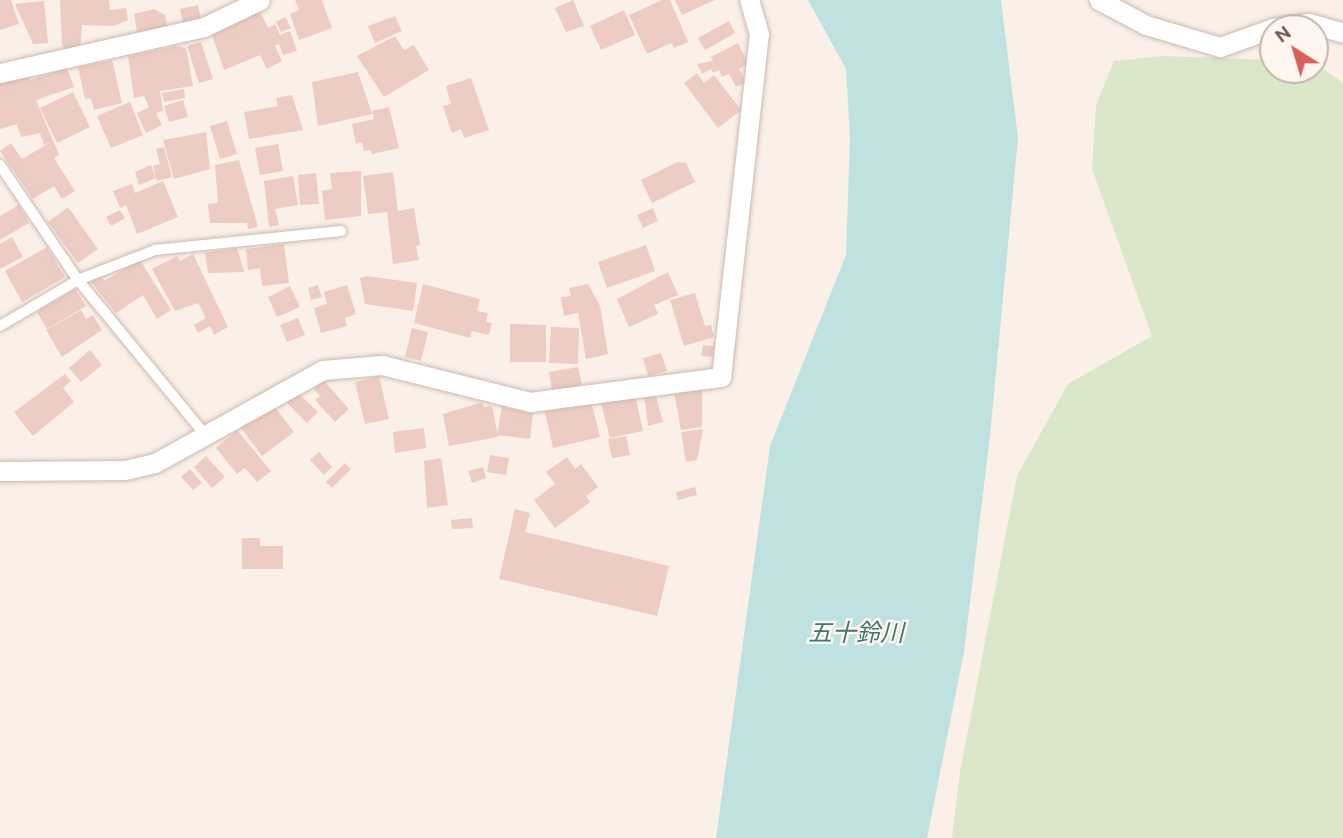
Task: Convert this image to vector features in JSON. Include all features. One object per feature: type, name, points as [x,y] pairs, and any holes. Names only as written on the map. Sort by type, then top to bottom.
[{"type":"street","points":[[0,73],[204,27],[260,0]]},
{"type":"street","points":[[0,471],[125,470],[155,463],[323,370],[382,365],[530,402],[721,377],[760,34],[749,0]]},
{"type":"street","points":[[1099,0],[1146,24],[1220,47],[1259,33]]},
{"type":"lane","points":[[0,165],[78,280],[206,436]]},
{"type":"lane","points":[[0,326],[78,280],[155,250],[341,231]]},
{"type":"green space","points":[[1163,56],[1259,59],[1259,84],[1329,84],[1329,73],[1343,83],[1343,838],[952,838],[960,772],[1017,476],[1068,384],[1152,336],[1092,169],[1096,105],[1114,61]]},
{"type":"water","name":"五十鈴川","points":[[808,0],[1001,0],[1018,138],[990,436],[964,652],[927,838],[716,838],[770,446],[846,255],[850,138],[846,69]]},
{"type":"building","points":[[0,0],[11,0],[19,24],[0,30]]},
{"type":"building","points":[[60,0],[109,0],[110,10],[126,8],[128,20],[114,26],[82,25],[80,50],[67,52],[62,44]]},
{"type":"building","points":[[295,0],[322,0],[332,28],[299,40],[290,14],[299,10]]},
{"type":"building","points":[[573,0],[584,26],[566,32],[555,8]]},
{"type":"building","points":[[662,0],[670,0],[688,42],[674,48],[671,43],[647,54],[629,15]]},
{"type":"building","points":[[675,0],[715,0],[682,15]]},
{"type":"building","points":[[44,1],[48,43],[33,44],[15,4]]},
{"type":"building","points":[[198,5],[201,19],[183,23],[180,9]]},
{"type":"building","points":[[154,9],[165,15],[168,31],[138,37],[134,14]]},
{"type":"building","points":[[624,10],[635,35],[601,50],[590,26]]},
{"type":"building","points":[[260,11],[268,28],[275,24],[280,35],[290,31],[297,51],[283,55],[279,44],[275,46],[282,61],[267,69],[260,55],[224,70],[212,35]]},
{"type":"building","points":[[395,16],[402,31],[375,43],[368,26]]},
{"type":"building","points":[[285,17],[291,28],[281,32],[276,22]]},
{"type":"building","points":[[729,21],[735,33],[705,50],[698,38]]},
{"type":"building","points":[[395,36],[404,50],[414,45],[429,70],[384,97],[357,56]]},
{"type":"building","points":[[201,42],[213,79],[199,83],[187,46]]},
{"type":"building","points":[[738,43],[748,64],[739,69],[746,82],[736,87],[729,74],[722,77],[719,70],[713,73],[711,69],[702,74],[697,64],[713,61],[711,57]]},
{"type":"building","points":[[176,46],[186,48],[193,86],[160,91],[163,111],[156,113],[162,125],[146,133],[137,113],[149,107],[144,96],[134,98],[128,56]]},
{"type":"building","points":[[112,60],[122,103],[94,110],[91,98],[85,99],[78,67]]},
{"type":"building","points":[[67,68],[74,87],[36,100],[59,155],[54,158],[75,191],[62,199],[54,186],[33,199],[0,151],[11,143],[22,159],[51,142],[44,145],[40,133],[21,137],[17,124],[0,129],[0,81],[28,75],[30,80]]},
{"type":"building","points":[[358,72],[372,114],[318,126],[312,82]]},
{"type":"building","points":[[697,73],[704,83],[714,75],[741,110],[718,128],[684,83]]},
{"type":"building","points":[[471,78],[489,130],[464,138],[461,129],[452,133],[443,106],[451,104],[446,86]]},
{"type":"building","points":[[184,89],[185,98],[164,102],[162,93]]},
{"type":"building","points":[[73,92],[90,127],[57,143],[40,108]]},
{"type":"building","points":[[292,95],[303,130],[249,139],[244,112],[278,106],[276,98]]},
{"type":"building","points":[[183,100],[188,117],[169,122],[164,106]]},
{"type":"building","points":[[130,102],[143,135],[111,148],[97,116]]},
{"type":"building","points":[[389,107],[399,148],[372,154],[371,150],[364,151],[362,142],[356,144],[352,124],[374,119],[372,111]]},
{"type":"building","points":[[227,121],[237,154],[220,159],[210,126]]},
{"type":"building","points":[[206,132],[210,169],[174,179],[163,140]]},
{"type":"building","points":[[278,144],[283,171],[260,175],[255,148]]},
{"type":"building","points":[[164,147],[172,177],[157,181],[153,166],[160,164],[156,149]]},
{"type":"building","points":[[239,160],[258,227],[248,229],[247,223],[210,223],[208,204],[218,203],[215,165]]},
{"type":"building","points":[[678,162],[686,163],[695,182],[652,203],[641,180]]},
{"type":"building","points":[[151,165],[156,178],[139,185],[135,172]]},
{"type":"building","points":[[361,171],[361,216],[325,220],[322,191],[332,189],[330,173]]},
{"type":"building","points":[[393,172],[398,211],[414,208],[420,245],[416,246],[419,260],[393,264],[387,212],[368,214],[363,176]]},
{"type":"building","points":[[316,173],[319,204],[300,205],[298,175]]},
{"type":"building","points":[[293,176],[298,205],[275,209],[279,225],[269,227],[264,181]]},
{"type":"building","points":[[163,181],[178,217],[137,234],[126,205],[120,208],[113,191],[132,184],[135,193]]},
{"type":"building","points":[[19,205],[29,223],[0,240],[0,216]]},
{"type":"building","points":[[68,207],[98,249],[78,263],[48,222]]},
{"type":"building","points":[[653,208],[658,221],[643,228],[637,215]]},
{"type":"building","points":[[120,210],[125,218],[111,226],[106,217]]},
{"type":"building","points":[[12,237],[23,257],[0,269],[0,244]]},
{"type":"building","points":[[284,244],[289,283],[262,286],[260,268],[248,270],[246,249]]},
{"type":"building","points":[[646,245],[655,271],[607,288],[598,262]]},
{"type":"building","points":[[47,247],[65,277],[22,302],[5,271]]},
{"type":"building","points":[[237,248],[244,272],[208,273],[205,253]]},
{"type":"building","points":[[193,254],[228,327],[214,335],[210,326],[198,333],[194,325],[206,318],[198,303],[175,311],[152,269],[177,256],[180,261]]},
{"type":"building","points":[[140,260],[171,310],[157,319],[143,295],[116,313],[91,282],[101,275],[104,281]]},
{"type":"building","points":[[668,272],[678,295],[654,305],[658,314],[629,327],[617,299]]},
{"type":"building","points":[[367,276],[417,283],[413,311],[365,304],[360,278]]},
{"type":"building","points":[[423,284],[480,299],[477,311],[488,313],[486,322],[492,323],[489,335],[472,331],[470,338],[414,323]]},
{"type":"building","points":[[588,284],[600,306],[608,354],[586,359],[578,313],[564,316],[561,297],[571,296],[569,288]]},
{"type":"building","points":[[318,285],[322,297],[311,300],[308,288]]},
{"type":"building","points":[[347,285],[356,314],[345,318],[347,326],[321,333],[314,308],[327,304],[324,292]]},
{"type":"building","points":[[290,286],[300,307],[277,317],[268,297]]},
{"type":"building","points":[[75,289],[86,306],[47,329],[37,312]]},
{"type":"building","points":[[695,293],[705,326],[711,325],[714,337],[684,346],[670,300]]},
{"type":"building","points":[[81,310],[86,319],[93,315],[102,330],[62,357],[46,330]]},
{"type":"building","points":[[298,318],[305,335],[287,342],[280,325]]},
{"type":"building","points":[[510,324],[546,325],[546,362],[510,362]]},
{"type":"building","points":[[551,327],[579,328],[578,364],[549,363]]},
{"type":"building","points":[[412,328],[428,332],[421,361],[405,357]]},
{"type":"building","points":[[703,345],[714,346],[713,357],[701,356]]},
{"type":"building","points":[[90,350],[102,365],[81,382],[69,368]]},
{"type":"building","points":[[661,353],[667,371],[648,376],[643,358]]},
{"type":"building","points":[[578,367],[582,385],[552,390],[549,372]]},
{"type":"building","points":[[65,374],[71,381],[63,388],[74,402],[33,436],[14,412]]},
{"type":"building","points":[[379,376],[389,419],[365,424],[355,382]]},
{"type":"building","points":[[323,380],[349,409],[335,422],[315,400],[320,396],[314,389]]},
{"type":"building","points":[[702,387],[702,427],[681,430],[674,392]]},
{"type":"building","points":[[655,392],[663,422],[648,426],[644,395]]},
{"type":"building","points":[[298,393],[318,412],[307,423],[287,403]]},
{"type":"building","points":[[635,395],[643,431],[610,438],[601,403]]},
{"type":"building","points":[[591,401],[600,437],[553,448],[545,412]]},
{"type":"building","points":[[483,402],[484,407],[492,406],[498,437],[449,446],[443,414]]},
{"type":"building","points":[[274,406],[294,432],[262,456],[241,428]]},
{"type":"building","points":[[502,406],[533,414],[530,439],[497,435]]},
{"type":"building","points":[[424,428],[426,448],[395,453],[393,432]]},
{"type":"building","points":[[703,429],[697,460],[686,462],[681,432]]},
{"type":"building","points":[[237,430],[271,471],[257,482],[245,468],[237,474],[216,448]]},
{"type":"building","points":[[626,436],[630,455],[612,458],[608,439]]},
{"type":"building","points":[[319,452],[332,467],[324,475],[310,460]]},
{"type":"building","points":[[490,455],[509,458],[506,475],[487,472]]},
{"type":"building","points":[[206,456],[225,477],[212,488],[194,467]]},
{"type":"building","points":[[567,457],[575,469],[581,464],[598,487],[586,496],[590,502],[555,528],[534,500],[555,484],[546,472]]},
{"type":"building","points":[[441,458],[448,505],[427,508],[424,461]]},
{"type":"building","points":[[345,463],[351,469],[332,488],[326,482]]},
{"type":"building","points":[[483,467],[486,478],[472,483],[468,471]]},
{"type":"building","points":[[190,469],[202,483],[193,490],[181,477]]},
{"type":"building","points":[[695,487],[697,495],[678,500],[676,492]]},
{"type":"building","points":[[515,509],[530,513],[525,532],[669,566],[657,616],[499,579]]},
{"type":"building","points":[[472,518],[473,528],[452,529],[451,520]]},
{"type":"building","points":[[242,538],[260,538],[260,546],[283,546],[283,569],[242,569]]}]
